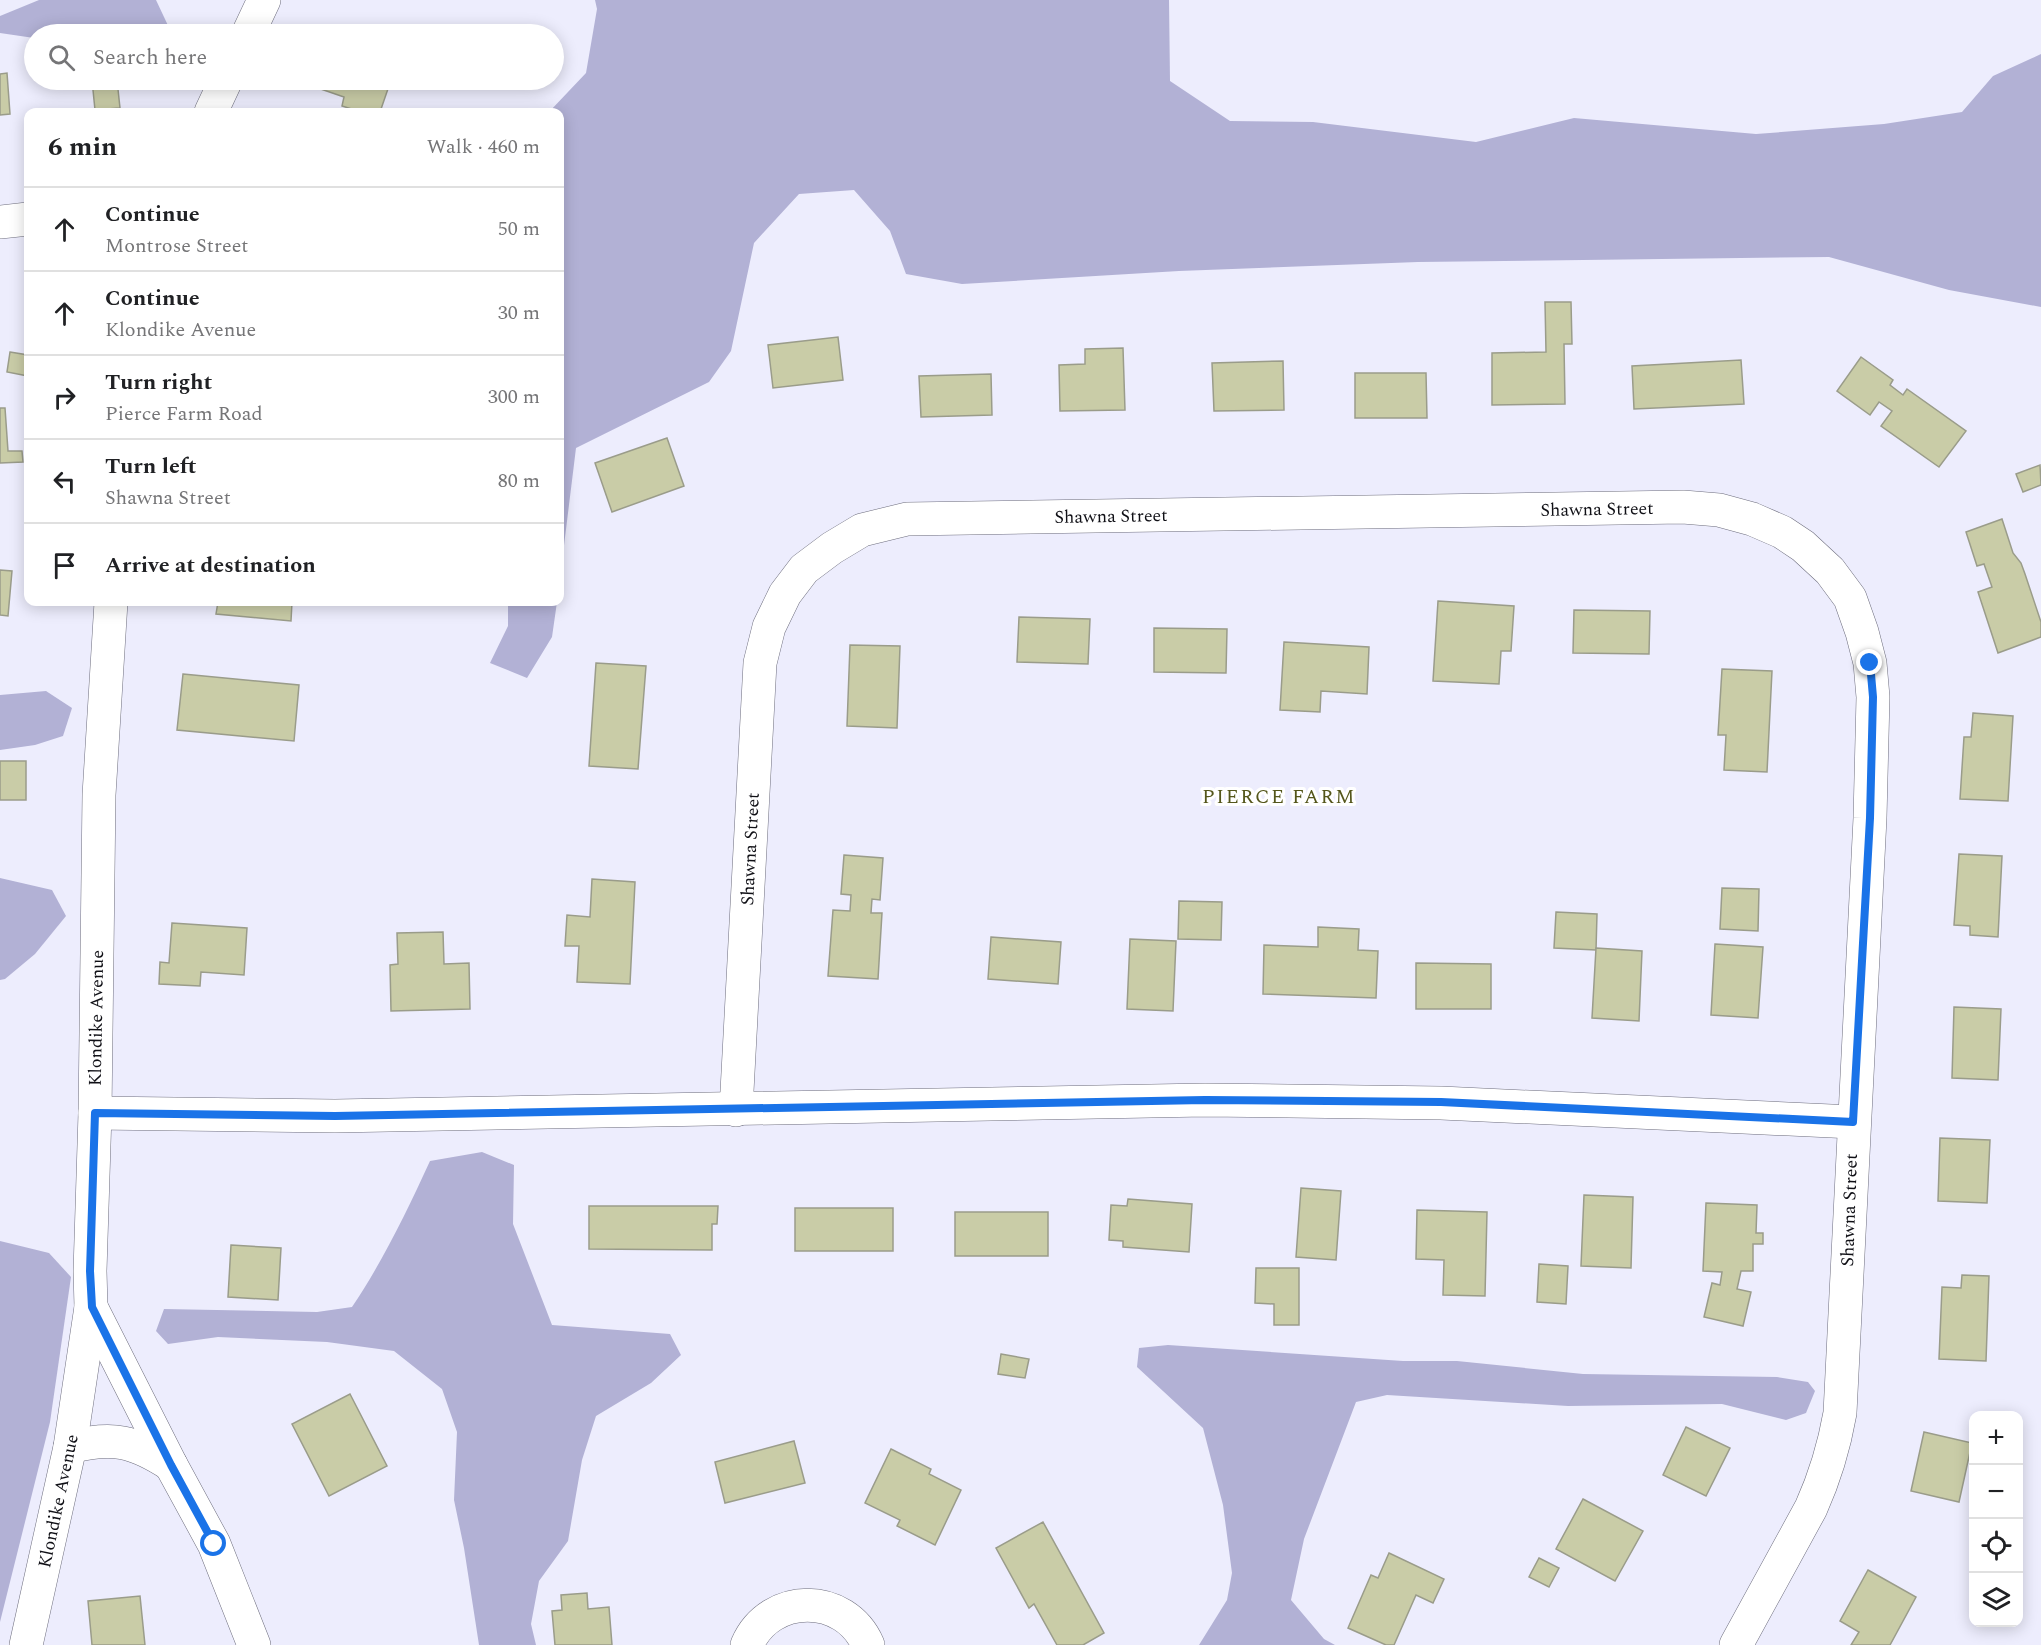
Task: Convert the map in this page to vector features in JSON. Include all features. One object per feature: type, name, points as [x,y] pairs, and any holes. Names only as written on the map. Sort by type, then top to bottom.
[{"type":"street","points":[[253,24],[264,0]]},
{"type":"street","points":[[213,108],[221,90]]},
{"type":"street","points":[[0,222],[24,219]]},
{"type":"street","name":"Shawna Street","points":[[736,1110],[760,663],[769,627],[785,594],[804,569],[832,548],[862,530],[907,519],[1683,507],[1719,510],[1752,519],[1782,532],[1803,546],[1830,571],[1850,598],[1862,632],[1870,663],[1873,697],[1870,818],[1853,1122],[1842,1388],[1835,1438],[1821,1486],[1811,1508],[1736,1645]]},
{"type":"street","name":"Klondike Avenue","points":[[27,1645],[70,1447],[92,1307],[90,1271],[95,1113],[99,795],[111,606]]},
{"type":"street","points":[[95,1113],[335,1116],[1228,1100],[1441,1102],[1853,1122]]},
{"type":"street","points":[[92,1307],[171,1465],[214,1544],[254,1645]]},
{"type":"street","points":[[70,1447],[90,1442],[125,1442],[149,1451],[171,1465]]},
{"type":"street","points":[[747,1645],[751,1634],[767,1617],[788,1607],[810,1604],[831,1609],[849,1619],[864,1634],[868,1645]]},
{"type":"shaded area","points":[[39,0],[156,0],[167,24],[24,24],[24,37],[0,33],[0,16]]},
{"type":"shaded area","points":[[595,0],[1169,0],[1170,81],[1230,121],[1313,122],[1476,142],[1574,118],[1756,134],[1884,124],[1962,112],[1993,76],[2041,54],[2041,307],[1949,290],[1829,257],[1418,262],[1179,271],[962,284],[906,274],[890,231],[854,190],[799,194],[754,243],[731,351],[709,382],[576,448],[564,546],[564,108],[553,108],[586,73],[597,9]]},
{"type":"shaded area","points":[[508,606],[556,606],[552,637],[527,678],[490,663],[508,626]]},
{"type":"shaded area","points":[[46,691],[72,708],[63,736],[35,745],[0,750],[0,695]]},
{"type":"shaded area","points":[[0,878],[52,890],[66,916],[35,954],[5,979],[0,980]]},
{"type":"shaded area","points":[[482,1152],[514,1165],[513,1224],[552,1325],[670,1334],[681,1355],[651,1383],[596,1416],[582,1460],[568,1541],[539,1581],[531,1624],[536,1645],[479,1645],[454,1500],[457,1432],[442,1389],[394,1351],[327,1342],[218,1337],[168,1344],[156,1331],[164,1309],[317,1312],[352,1307],[384,1254],[430,1161]]},
{"type":"shaded area","points":[[0,1241],[49,1253],[71,1277],[50,1422],[0,1622]]},
{"type":"shaded area","points":[[1168,1345],[1403,1361],[1457,1361],[1583,1374],[1777,1377],[1808,1382],[1815,1391],[1806,1413],[1786,1420],[1722,1404],[1568,1406],[1387,1395],[1356,1402],[1304,1539],[1291,1600],[1324,1639],[1335,1645],[1199,1645],[1227,1600],[1232,1573],[1223,1505],[1203,1428],[1137,1367],[1139,1348]]},
{"type":"building","points":[[7,73],[10,114],[0,115],[0,74]]},
{"type":"building","points":[[93,90],[118,90],[120,108],[95,108]]},
{"type":"building","points":[[324,90],[388,90],[381,108],[348,108],[342,106],[344,97]]},
{"type":"building","points":[[1545,302],[1571,302],[1572,344],[1564,344],[1565,404],[1492,405],[1492,353],[1546,352]]},
{"type":"building","points":[[838,337],[843,380],[773,388],[768,345]]},
{"type":"building","points":[[1123,348],[1125,410],[1060,411],[1059,365],[1085,364],[1085,349]]},
{"type":"building","points":[[10,352],[24,354],[24,375],[7,372]]},
{"type":"building","points":[[1861,357],[1893,380],[1890,385],[1903,395],[1907,389],[1966,431],[1939,467],[1881,426],[1892,411],[1879,402],[1870,415],[1837,391]]},
{"type":"building","points":[[1741,360],[1744,404],[1634,409],[1632,366]]},
{"type":"building","points":[[1283,361],[1284,410],[1214,411],[1212,363]]},
{"type":"building","points":[[1355,373],[1426,373],[1427,418],[1355,418]]},
{"type":"building","points":[[991,374],[992,415],[921,417],[919,376]]},
{"type":"building","points":[[0,408],[5,408],[8,451],[22,451],[23,462],[0,463]]},
{"type":"building","points":[[667,438],[684,486],[612,512],[595,463]]},
{"type":"building","points":[[2040,465],[2041,485],[2023,492],[2016,474]]},
{"type":"building","points":[[2002,519],[2013,553],[2021,563],[2041,622],[2041,637],[1998,653],[1978,592],[1992,587],[1984,564],[1977,566],[1966,532]]},
{"type":"building","points":[[0,570],[12,571],[8,616],[0,615]]},
{"type":"building","points":[[1438,601],[1514,606],[1511,651],[1501,651],[1499,684],[1433,681]]},
{"type":"building","points":[[217,606],[292,606],[291,621],[216,614]]},
{"type":"building","points":[[1574,610],[1650,611],[1649,654],[1573,653]]},
{"type":"building","points":[[1019,617],[1090,619],[1088,664],[1017,662]]},
{"type":"building","points":[[1154,628],[1227,629],[1226,673],[1154,672]]},
{"type":"building","points":[[1284,642],[1369,647],[1367,694],[1321,691],[1320,712],[1280,710]]},
{"type":"building","points":[[850,645],[900,646],[897,728],[847,726]]},
{"type":"building","points":[[596,663],[646,666],[638,769],[589,766]]},
{"type":"building","points":[[1722,669],[1772,671],[1767,772],[1724,770],[1726,735],[1718,735]]},
{"type":"building","points":[[183,674],[299,685],[294,741],[177,730]]},
{"type":"building","points":[[1973,713],[2013,716],[2008,801],[1960,799],[1964,737],[1971,737]]},
{"type":"building","points":[[0,761],[26,761],[26,800],[0,800]]},
{"type":"building","points":[[1959,854],[2002,856],[1998,937],[1970,935],[1970,926],[1954,925]]},
{"type":"building","points":[[844,855],[883,858],[880,900],[872,899],[871,913],[882,913],[878,979],[828,976],[833,910],[850,911],[851,895],[841,894]]},
{"type":"building","points":[[592,879],[635,882],[630,984],[577,982],[579,946],[565,946],[567,915],[590,917]]},
{"type":"building","points":[[1722,888],[1759,889],[1758,931],[1720,929]]},
{"type":"building","points":[[1179,901],[1222,902],[1221,940],[1178,939]]},
{"type":"building","points":[[1556,912],[1597,914],[1596,950],[1554,948]]},
{"type":"building","points":[[172,923],[247,928],[244,975],[201,972],[200,986],[159,984],[160,962],[169,963]]},
{"type":"building","points":[[1318,927],[1359,929],[1358,950],[1378,951],[1376,998],[1263,994],[1264,945],[1318,947]]},
{"type":"building","points":[[443,932],[444,964],[469,963],[470,1009],[391,1011],[390,965],[398,964],[397,933]]},
{"type":"building","points":[[991,937],[1061,942],[1058,984],[988,979]]},
{"type":"building","points":[[1130,939],[1176,941],[1173,1011],[1127,1009]]},
{"type":"building","points":[[1715,944],[1763,947],[1758,1018],[1711,1015]]},
{"type":"building","points":[[1596,948],[1642,951],[1639,1021],[1592,1018]]},
{"type":"building","points":[[1416,963],[1491,964],[1491,1009],[1416,1009]]},
{"type":"building","points":[[1954,1007],[2001,1009],[1998,1080],[1952,1078]]},
{"type":"building","points":[[1940,1138],[1990,1140],[1987,1203],[1938,1201]]},
{"type":"building","points":[[1301,1188],[1341,1191],[1336,1260],[1296,1257]]},
{"type":"building","points":[[1584,1195],[1633,1197],[1631,1268],[1581,1266]]},
{"type":"building","points":[[1128,1199],[1192,1204],[1189,1252],[1123,1247],[1123,1241],[1109,1240],[1111,1205],[1127,1206]]},
{"type":"building","points":[[1706,1203],[1757,1205],[1756,1233],[1763,1233],[1763,1244],[1753,1244],[1753,1271],[1741,1271],[1737,1289],[1751,1292],[1743,1326],[1704,1317],[1712,1283],[1720,1285],[1722,1272],[1703,1271]]},
{"type":"building","points":[[589,1206],[718,1206],[717,1224],[712,1224],[712,1250],[589,1249]]},
{"type":"building","points":[[795,1208],[893,1208],[893,1251],[795,1251]]},
{"type":"building","points":[[1417,1210],[1487,1212],[1485,1296],[1443,1295],[1444,1260],[1416,1259]]},
{"type":"building","points":[[955,1212],[1048,1212],[1048,1256],[955,1256]]},
{"type":"building","points":[[231,1245],[281,1248],[278,1300],[228,1297]]},
{"type":"building","points":[[1539,1264],[1568,1266],[1566,1304],[1537,1302]]},
{"type":"building","points":[[1256,1268],[1299,1268],[1299,1325],[1274,1325],[1274,1304],[1255,1303]]},
{"type":"building","points":[[1962,1275],[1989,1276],[1986,1361],[1939,1359],[1942,1287],[1961,1288]]},
{"type":"building","points":[[1001,1354],[1029,1359],[1025,1378],[998,1374]]},
{"type":"building","points":[[350,1394],[387,1466],[329,1496],[292,1424]]},
{"type":"building","points":[[1686,1427],[1730,1448],[1706,1496],[1663,1475]]},
{"type":"building","points":[[1924,1432],[1969,1442],[1969,1457],[1959,1502],[1911,1491]]},
{"type":"building","points":[[794,1441],[805,1483],[725,1503],[715,1462]]},
{"type":"building","points":[[891,1449],[931,1469],[929,1474],[961,1490],[935,1545],[897,1526],[900,1520],[865,1503]]},
{"type":"building","points":[[1583,1499],[1643,1531],[1615,1581],[1556,1549]]},
{"type":"building","points":[[1043,1522],[1104,1633],[1083,1645],[1057,1645],[1034,1604],[1029,1608],[996,1548]]},
{"type":"building","points":[[1389,1553],[1444,1579],[1433,1603],[1416,1595],[1394,1645],[1386,1645],[1348,1628],[1371,1575],[1378,1578]]},
{"type":"building","points":[[1539,1558],[1559,1568],[1549,1587],[1529,1577]]},
{"type":"building","points":[[1868,1570],[1916,1597],[1890,1645],[1851,1645],[1859,1632],[1840,1621]]},
{"type":"building","points":[[587,1593],[588,1609],[609,1607],[612,1645],[555,1645],[552,1611],[562,1610],[561,1595]]},
{"type":"building","points":[[140,1596],[145,1645],[92,1645],[88,1601]]},
{"type":"district","name":"PIERCE FARM","points":[[1279,796]]},
{"type":"route","points":[[214,1544],[171,1465],[92,1307],[90,1271],[95,1113],[335,1116],[1205,1100],[1441,1102],[1853,1122],[1870,818],[1873,697],[1870,663]]}]
